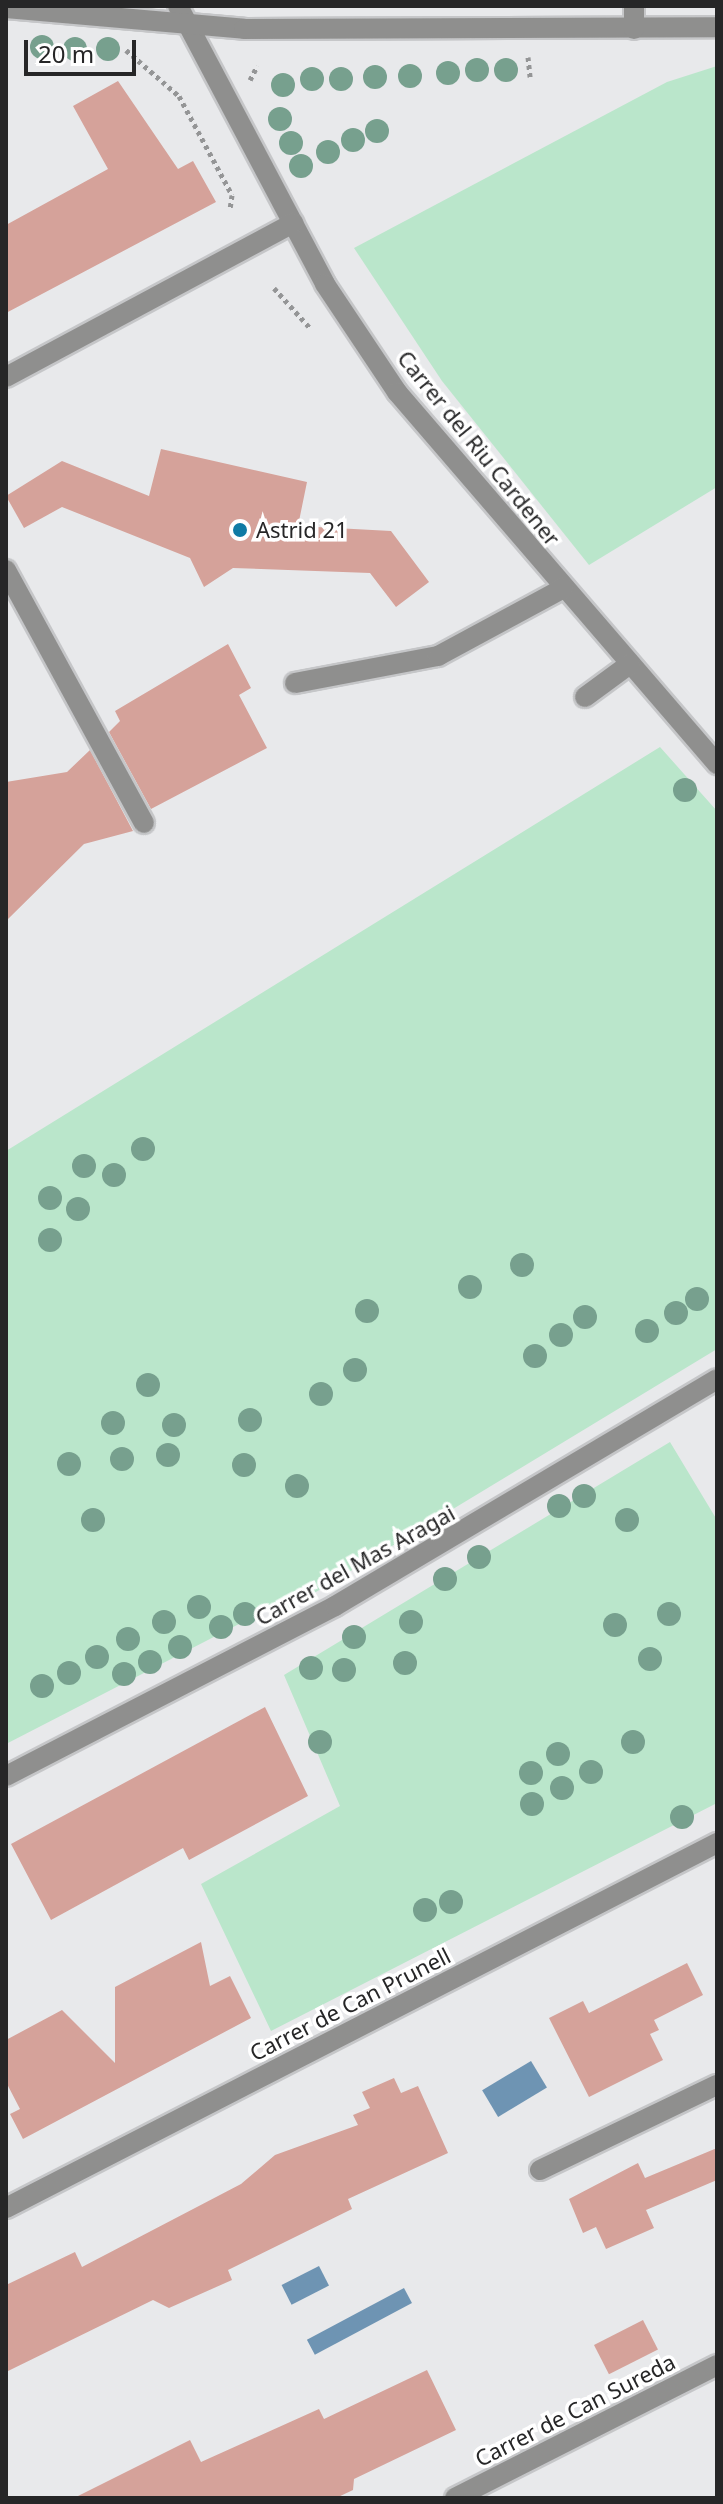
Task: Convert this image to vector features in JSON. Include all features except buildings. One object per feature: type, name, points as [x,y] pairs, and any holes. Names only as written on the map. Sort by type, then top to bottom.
[{"type":"street","points":[[634,6],[634,29]]},
{"type":"street","points":[[6,8],[183,15],[244,29],[717,27]]},
{"type":"street","name":"Carrer del Riu Cardener","points":[[183,15],[293,223],[397,392],[717,764]]},
{"type":"street","points":[[6,377],[293,223]]},
{"type":"street","points":[[6,570],[144,823]]},
{"type":"street","points":[[295,683],[438,656],[564,588]]},
{"type":"street","points":[[585,697],[630,664]]},
{"type":"street","name":"Carrer del Mas Aragai","points":[[6,1776],[335,1606],[717,1379]]},
{"type":"street","name":"Carrer de Can Prunell","points":[[6,2208],[717,1843]]},
{"type":"street","points":[[540,2170],[717,2085]]},
{"type":"street","name":"Carrer de Can Sureda","points":[[455,2498],[717,2365]]},
{"type":"path","points":[[111,46],[133,54],[172,87],[232,195],[230,209]]},
{"type":"path","points":[[527,56],[530,77]]},
{"type":"path","points":[[274,288],[311,329]]},
{"type":"green space","points":[[717,66],[717,487],[589,565],[442,381],[354,248],[667,82]]},
{"type":"green space","points":[[660,747],[717,811],[717,1349],[278,1615],[272,1607],[6,1744],[6,1151]]},
{"type":"green space","points":[[670,1442],[717,1520],[717,1803],[271,2031],[201,1884],[340,1806],[284,1675]]},
{"type":"water","points":[[531,2061],[547,2088],[498,2117],[482,2090]]},
{"type":"water","points":[[319,2266],[329,2286],[292,2305],[282,2285]]},
{"type":"water","points":[[404,2288],[412,2303],[315,2355],[307,2340]]},
{"type":"place","name":"Astrid 21","points":[[240,530]]}]
